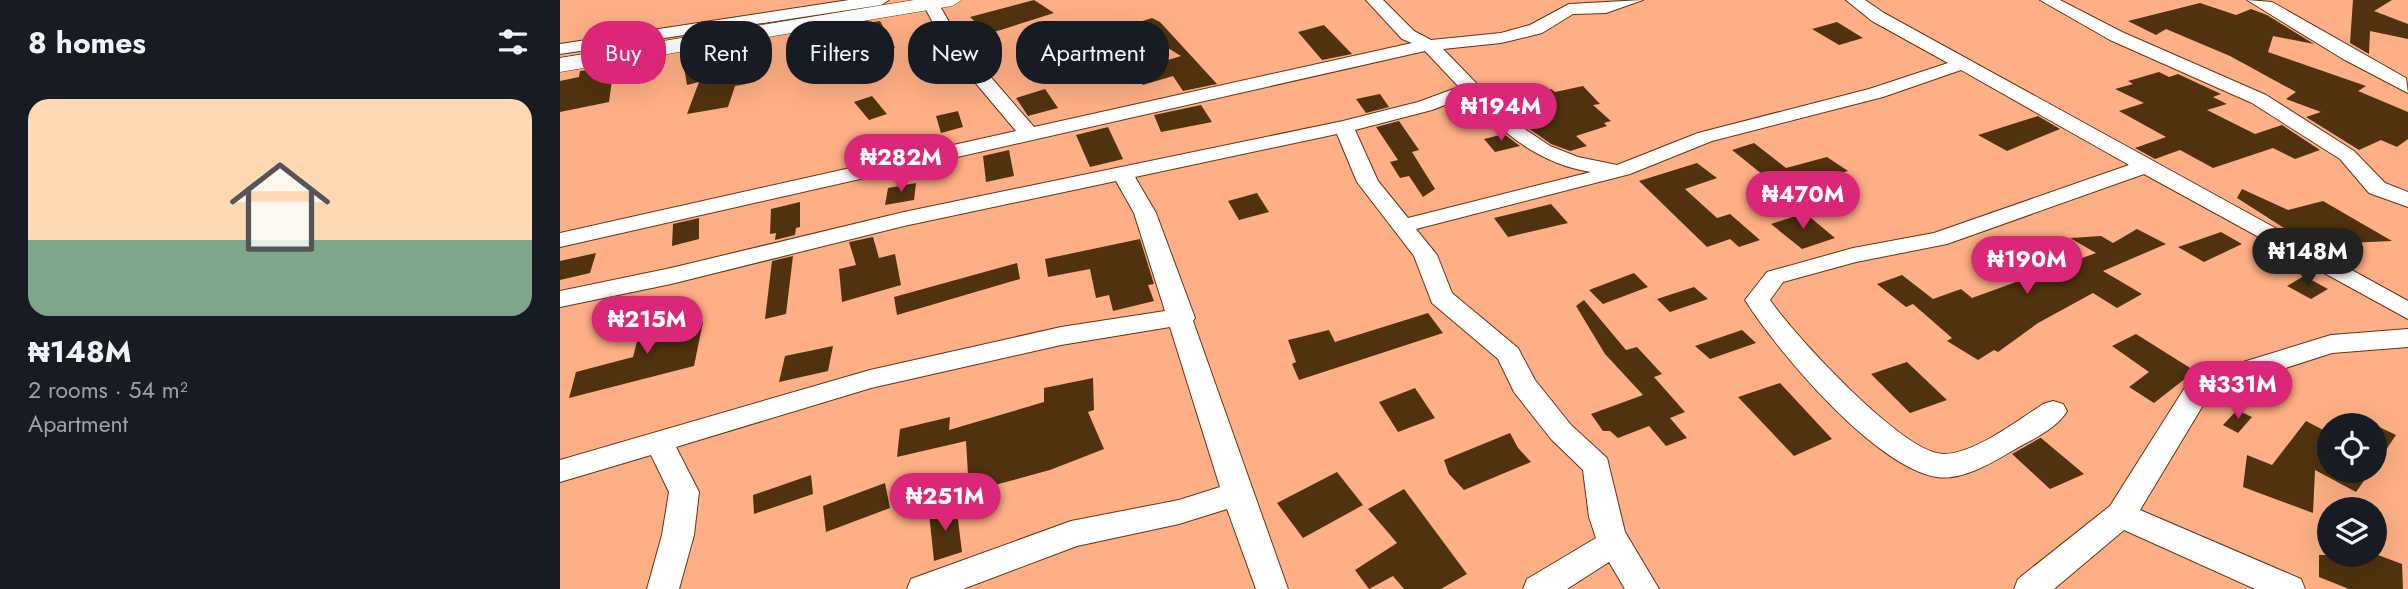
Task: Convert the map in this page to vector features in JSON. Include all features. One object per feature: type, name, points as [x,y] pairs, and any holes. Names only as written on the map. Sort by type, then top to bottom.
[{"type":"street","points":[[560,49],[881,0]]},
{"type":"street","points":[[1374,0],[1408,35],[1429,45],[1506,125],[1543,150],[1573,163],[1623,170]]},
{"type":"street","points":[[560,240],[1429,45],[1501,38],[1536,29],[1564,5],[1606,8],[1635,0]]},
{"type":"street","points":[[1854,0],[1878,17],[2148,165],[2228,214],[2408,311]]},
{"type":"street","points":[[2048,0],[2116,36],[2259,99],[2347,155],[2377,188],[2408,200]]},
{"type":"street","points":[[2255,0],[2315,31],[2341,51],[2389,73],[2408,87]]},
{"type":"street","points":[[560,65],[942,2],[953,45],[1028,133]]},
{"type":"street","points":[[1405,225],[1623,170],[1705,137],[1876,93],[1933,76],[1963,63]]},
{"type":"street","points":[[560,299],[671,276],[904,219],[1123,174],[1194,156],[1344,127],[1425,106],[1470,89]]},
{"type":"street","points":[[1344,127],[1368,181],[1405,225],[1425,255],[1441,297],[1509,354],[1531,394],[1561,432],[1597,467],[1604,517],[1614,543],[1643,589]]},
{"type":"street","points":[[2053,411],[2019,435],[1952,465],[1937,466],[1900,446],[1849,403],[1796,352],[1757,300],[1775,277],[1853,255],[1938,239],[2148,165]]},
{"type":"street","points":[[1123,174],[1145,213],[1182,318],[1237,494],[1272,589]]},
{"type":"street","points":[[560,471],[660,444],[870,379],[1072,334],[1182,318]]},
{"type":"street","points":[[2030,589],[2121,515],[2201,385],[2331,344],[2408,338]]},
{"type":"street","points":[[660,444],[684,492],[678,536],[663,589]]},
{"type":"street","points":[[923,589],[1041,548],[1071,534],[1179,512],[1237,494]]},
{"type":"street","points":[[2121,515],[2289,589]]},
{"type":"street","points":[[1539,589],[1614,543]]},
{"type":"building","points":[[1034,0],[1054,13],[1029,21],[1016,21],[1016,25],[1002,30],[1002,21],[974,21],[970,17]]},
{"type":"building","points":[[2353,0],[2392,0],[2374,11],[2408,24],[2408,39],[2370,31],[2369,54],[2350,43]]},
{"type":"building","points":[[2200,3],[2236,15],[2251,9],[2267,15],[2314,44],[2273,36],[2268,52],[2366,86],[2358,91],[2408,112],[2408,139],[2397,147],[2381,140],[2359,150],[2306,117],[2321,112],[2286,99],[2296,92],[2230,56],[2166,29],[2156,35],[2128,21]]},
{"type":"building","points":[[1837,22],[1863,38],[1839,45],[1812,29]]},
{"type":"building","points":[[1324,25],[1352,54],[1322,60],[1298,32]]},
{"type":"building","points":[[1169,32],[1217,84],[1183,91],[1173,76],[1169,77],[1169,60],[1181,56],[1169,49]]},
{"type":"building","points":[[580,71],[581,84],[612,84],[609,102],[560,112],[560,81],[579,77]]},
{"type":"building","points":[[2159,72],[2169,77],[2178,74],[2221,94],[2213,97],[2227,104],[2207,110],[2255,134],[2282,125],[2320,150],[2295,159],[2273,148],[2213,168],[2180,150],[2155,159],[2135,148],[2166,137],[2119,111],[2144,103],[2115,89],[2133,84],[2128,81]]},
{"type":"building","points":[[698,84],[746,84],[735,86],[728,107],[687,114]]},
{"type":"building","points":[[1583,86],[1600,104],[1593,105],[1611,121],[1604,123],[1607,126],[1576,136],[1587,146],[1570,151],[1551,144],[1521,123],[1511,112],[1519,110],[1508,102],[1551,89],[1555,92]]},
{"type":"building","points":[[1045,89],[1058,108],[1028,116],[1016,98]]},
{"type":"building","points":[[1380,94],[1389,107],[1366,113],[1356,99]]},
{"type":"building","points":[[872,96],[887,114],[869,120],[854,102]]},
{"type":"building","points":[[1201,105],[1212,122],[1161,132],[1154,115]]},
{"type":"building","points":[[958,111],[963,127],[941,133],[936,116]]},
{"type":"building","points":[[2038,116],[2060,129],[2007,151],[1978,135]]},
{"type":"building","points":[[1399,121],[1419,150],[1412,152],[1435,189],[1423,197],[1409,176],[1400,178],[1390,162],[1398,160],[1376,127]]},
{"type":"building","points":[[1108,127],[1123,159],[1090,167],[1076,135]]},
{"type":"building","points":[[1504,134],[1520,146],[1495,152],[1484,139]]},
{"type":"building","points":[[1754,143],[1786,168],[1827,157],[1848,171],[1782,190],[1732,150]]},
{"type":"building","points":[[1009,150],[1014,176],[986,182],[983,156]]},
{"type":"building","points":[[1697,163],[1717,178],[1685,189],[1717,218],[1730,214],[1760,240],[1739,247],[1730,239],[1707,247],[1639,181]]},
{"type":"building","points":[[916,183],[914,200],[885,205],[888,188]]},
{"type":"building","points":[[2242,189],[2288,210],[2323,201],[2392,241],[2347,243],[2331,233],[2303,240],[2237,198]]},
{"type":"building","points":[[1257,193],[1269,212],[1239,220],[1228,201]]},
{"type":"building","points":[[800,202],[800,227],[796,228],[795,235],[775,240],[776,233],[770,234],[771,209]]},
{"type":"building","points":[[1551,204],[1568,223],[1508,237],[1494,218]]},
{"type":"building","points":[[1805,213],[1835,238],[1802,249],[1771,224]]},
{"type":"building","points":[[699,218],[699,239],[672,246],[673,224]]},
{"type":"building","points":[[2137,229],[2166,244],[2103,271],[2142,294],[2117,308],[2093,293],[2038,323],[1998,352],[1994,350],[1978,360],[1947,341],[1952,338],[1913,304],[1906,307],[1877,284],[1902,275],[1933,299],[1961,289],[1972,298],[2096,253],[2070,238],[2101,236],[2113,243]]},
{"type":"building","points":[[2221,232],[2242,244],[2204,262],[2178,247]]},
{"type":"building","points":[[873,237],[879,258],[895,254],[901,285],[842,302],[839,269],[856,265],[849,242]]},
{"type":"building","points":[[1140,239],[1154,284],[1148,285],[1154,301],[1113,311],[1109,295],[1096,298],[1090,269],[1048,277],[1045,259]]},
{"type":"building","points":[[596,253],[590,273],[560,280],[560,261]]},
{"type":"building","points":[[793,256],[786,314],[765,319],[772,261]]},
{"type":"building","points":[[1017,263],[1020,279],[897,315],[894,297]]},
{"type":"building","points":[[1634,273],[1648,287],[1603,304],[1589,290]]},
{"type":"building","points":[[2304,276],[2328,289],[2311,299],[2287,286]]},
{"type":"building","points":[[1694,287],[1708,299],[1670,312],[1657,299]]},
{"type":"building","points":[[1584,300],[1626,350],[1637,347],[1662,374],[1654,377],[1685,412],[1670,418],[1687,438],[1666,446],[1649,426],[1618,438],[1610,431],[1603,431],[1591,414],[1643,395],[1605,354],[1576,306]]},
{"type":"building","points":[[689,312],[686,326],[703,322],[694,366],[569,398],[576,372],[633,357],[642,322]]},
{"type":"building","points":[[1428,313],[1443,333],[1299,380],[1292,364],[1296,362],[1288,340],[1329,330],[1335,342]]},
{"type":"building","points":[[1742,330],[1756,343],[1710,359],[1695,346]]},
{"type":"building","points":[[2136,334],[2195,371],[2154,403],[2129,387],[2149,372],[2112,346]]},
{"type":"building","points":[[833,346],[828,371],[779,382],[785,356]]},
{"type":"building","points":[[1907,362],[1947,400],[1910,413],[1871,374]]},
{"type":"building","points":[[1093,378],[1094,410],[1088,412],[1104,449],[1050,470],[969,492],[966,441],[897,457],[900,429],[950,417],[949,430],[1044,402],[1044,388]]},
{"type":"building","points":[[1780,383],[1832,439],[1794,456],[1738,397]]},
{"type":"building","points":[[1415,388],[1435,418],[1398,432],[1379,402]]},
{"type":"building","points":[[2237,410],[2252,417],[2238,433],[2223,425]]},
{"type":"building","points":[[2306,421],[2317,427],[2313,513],[2243,487],[2247,455],[2272,465]]},
{"type":"building","points":[[2387,431],[2396,435],[2387,448]]},
{"type":"building","points":[[1510,433],[1518,448],[1531,462],[1464,490],[1449,474],[1444,460]]},
{"type":"building","points":[[2041,438],[2084,474],[2050,489],[2012,454]]},
{"type":"building","points":[[1337,472],[1363,505],[1303,538],[1277,503]]},
{"type":"building","points":[[811,475],[813,494],[754,514],[753,495]]},
{"type":"building","points":[[885,483],[890,508],[826,532],[823,506]]},
{"type":"building","points":[[2339,483],[2362,483],[2356,492]]},
{"type":"building","points":[[1404,489],[1467,574],[1441,589],[1404,589],[1393,576],[1369,589],[1355,570],[1397,543],[1368,509]]},
{"type":"building","points":[[956,504],[962,552],[934,561],[929,513]]},
{"type":"building","points":[[2387,558],[2402,564],[2403,589],[2349,589],[2319,577],[2319,567],[2387,567]]}]
